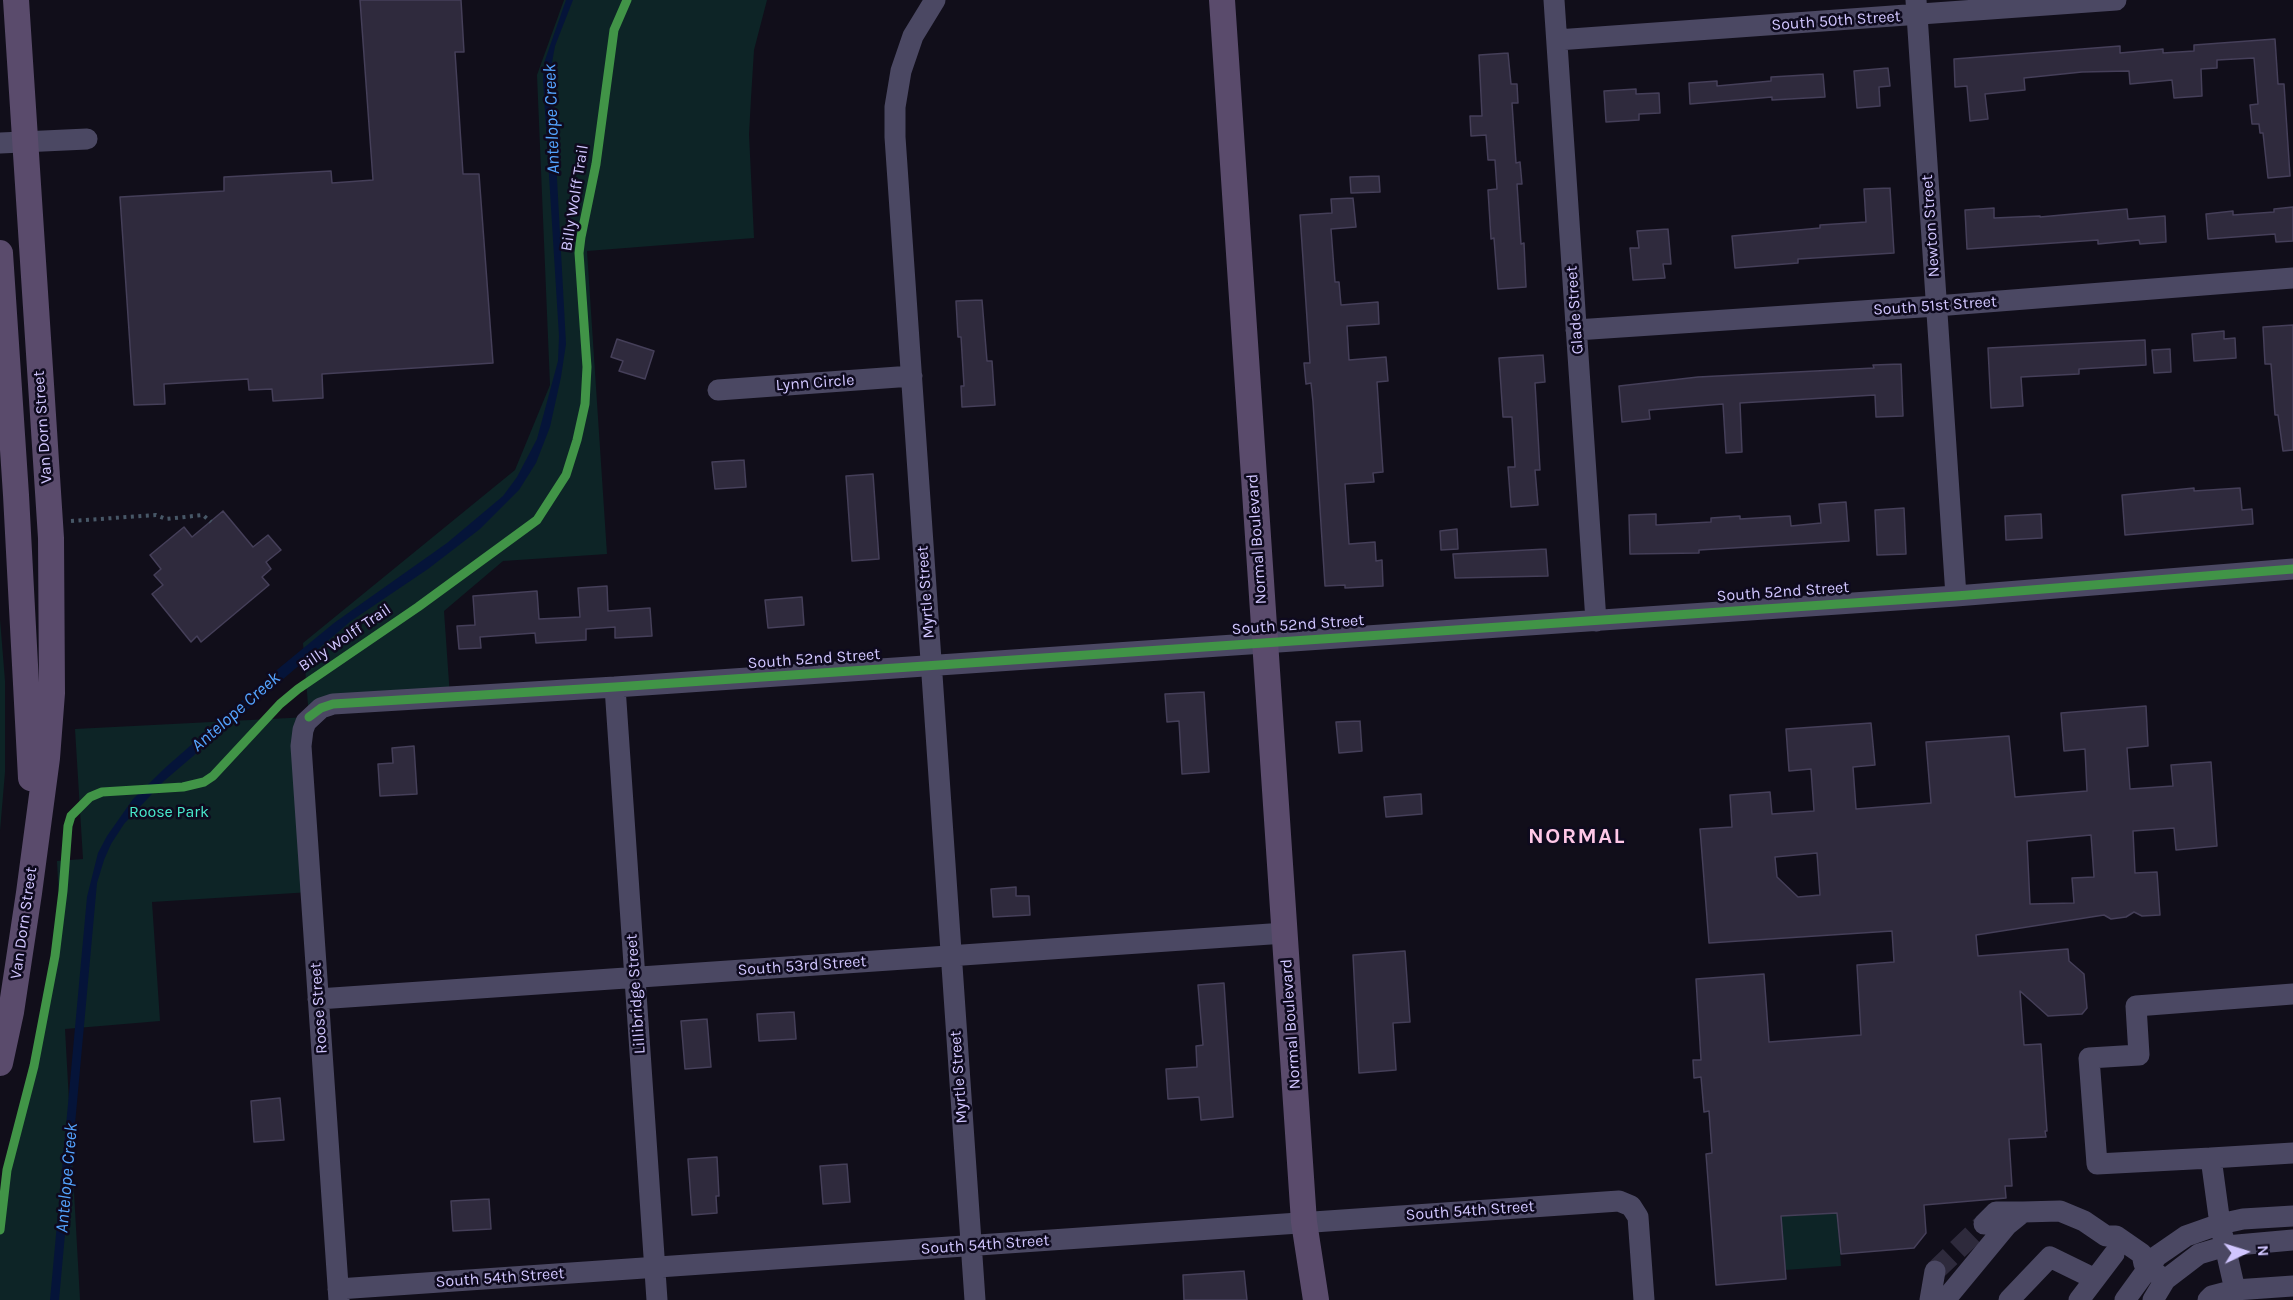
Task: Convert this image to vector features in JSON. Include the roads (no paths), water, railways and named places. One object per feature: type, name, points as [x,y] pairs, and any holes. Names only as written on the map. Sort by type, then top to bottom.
[{"type":"main road","name":"Van Dorn Street","points":[[0,1063],[12,1002],[34,854],[52,693],[51,538],[12,143],[15,0]]},
{"type":"main road","name":"Normal Boulevard","points":[[1222,0],[1304,1222],[1316,1300]]},
{"type":"main road","name":"Van Dorn Street","points":[[0,253],[5,411],[30,742],[34,854]]},
{"type":"main road","name":"Normal Boulevard","points":[[1300,1300],[1304,1222]]},
{"type":"street","name":"Myrtle Street","points":[[935,0],[913,36],[901,71],[895,106],[895,137],[975,1300]]},
{"type":"street","name":"Glade Street","points":[[1554,0],[1596,621]]},
{"type":"street","name":"South 50th Street","points":[[1557,40],[1916,8],[2115,0]]},
{"type":"street","name":"Newton Street","points":[[1916,8],[1956,596]]},
{"type":"street","points":[[12,143],[87,139]]},
{"type":"street","name":"South 51st Street","points":[[1576,330],[1936,306],[2293,278]]},
{"type":"street","name":"Lynn Circle","points":[[717,390],[912,376]]},
{"type":"street","name":"South 52nd Street","points":[[309,717],[321,708],[333,704],[1596,621],[2293,570]]},
{"type":"street","name":"Lillibridge Street","points":[[615,687],[657,1300]]},
{"type":"street","name":"Roose Street","points":[[309,717],[303,730],[301,746],[339,1294]]},
{"type":"street","name":"South 53rd Street","points":[[318,999],[1285,933]]},
{"type":"street","points":[[2293,994],[2136,1006],[2139,1055],[2089,1058],[2097,1164],[2293,1153]]},
{"type":"street","points":[[2211,1158],[2220,1224],[2235,1290]]},
{"type":"street","name":"South 54th Street","points":[[339,1294],[655,1267],[1612,1201],[1626,1202],[1638,1217],[1644,1300]]},
{"type":"street","points":[[1984,1224],[1996,1212],[2060,1211],[2084,1221],[2110,1245]]},
{"type":"street","points":[[1945,1300],[2007,1225],[2023,1212]]},
{"type":"street","points":[[2126,1300],[2146,1265],[2186,1236],[2243,1219],[2293,1216]]},
{"type":"street","points":[[2079,1300],[2095,1279],[2116,1236],[2142,1254],[2146,1265],[2165,1280]]},
{"type":"street","points":[[2153,1300],[2165,1280],[2199,1254],[2226,1246],[2293,1240]]},
{"type":"street","points":[[2009,1300],[2050,1257],[2095,1279]]},
{"type":"street","points":[[1930,1300],[1935,1270]]},
{"type":"street","points":[[2211,1299],[2235,1290],[2293,1286]]},
{"type":"water","name":"Antelope Creek","points":[[566,0],[573,0],[555,46],[551,68],[566,344],[550,427],[536,463],[519,490],[480,529],[428,569],[351,621],[164,781],[124,824],[111,844],[97,883],[59,1300],[50,1300],[87,897],[98,853],[107,836],[133,799],[278,669],[334,623],[447,543],[503,496],[517,477],[537,439],[558,361],[559,336],[543,79],[544,63]]},
{"type":"tunnel","points":[[1935,1271],[1984,1224]]},
{"type":"district","name":"NORMAL","points":[[1577,837]]},
{"type":"park label","name":"Roose Park","points":[[169,812]]}]
